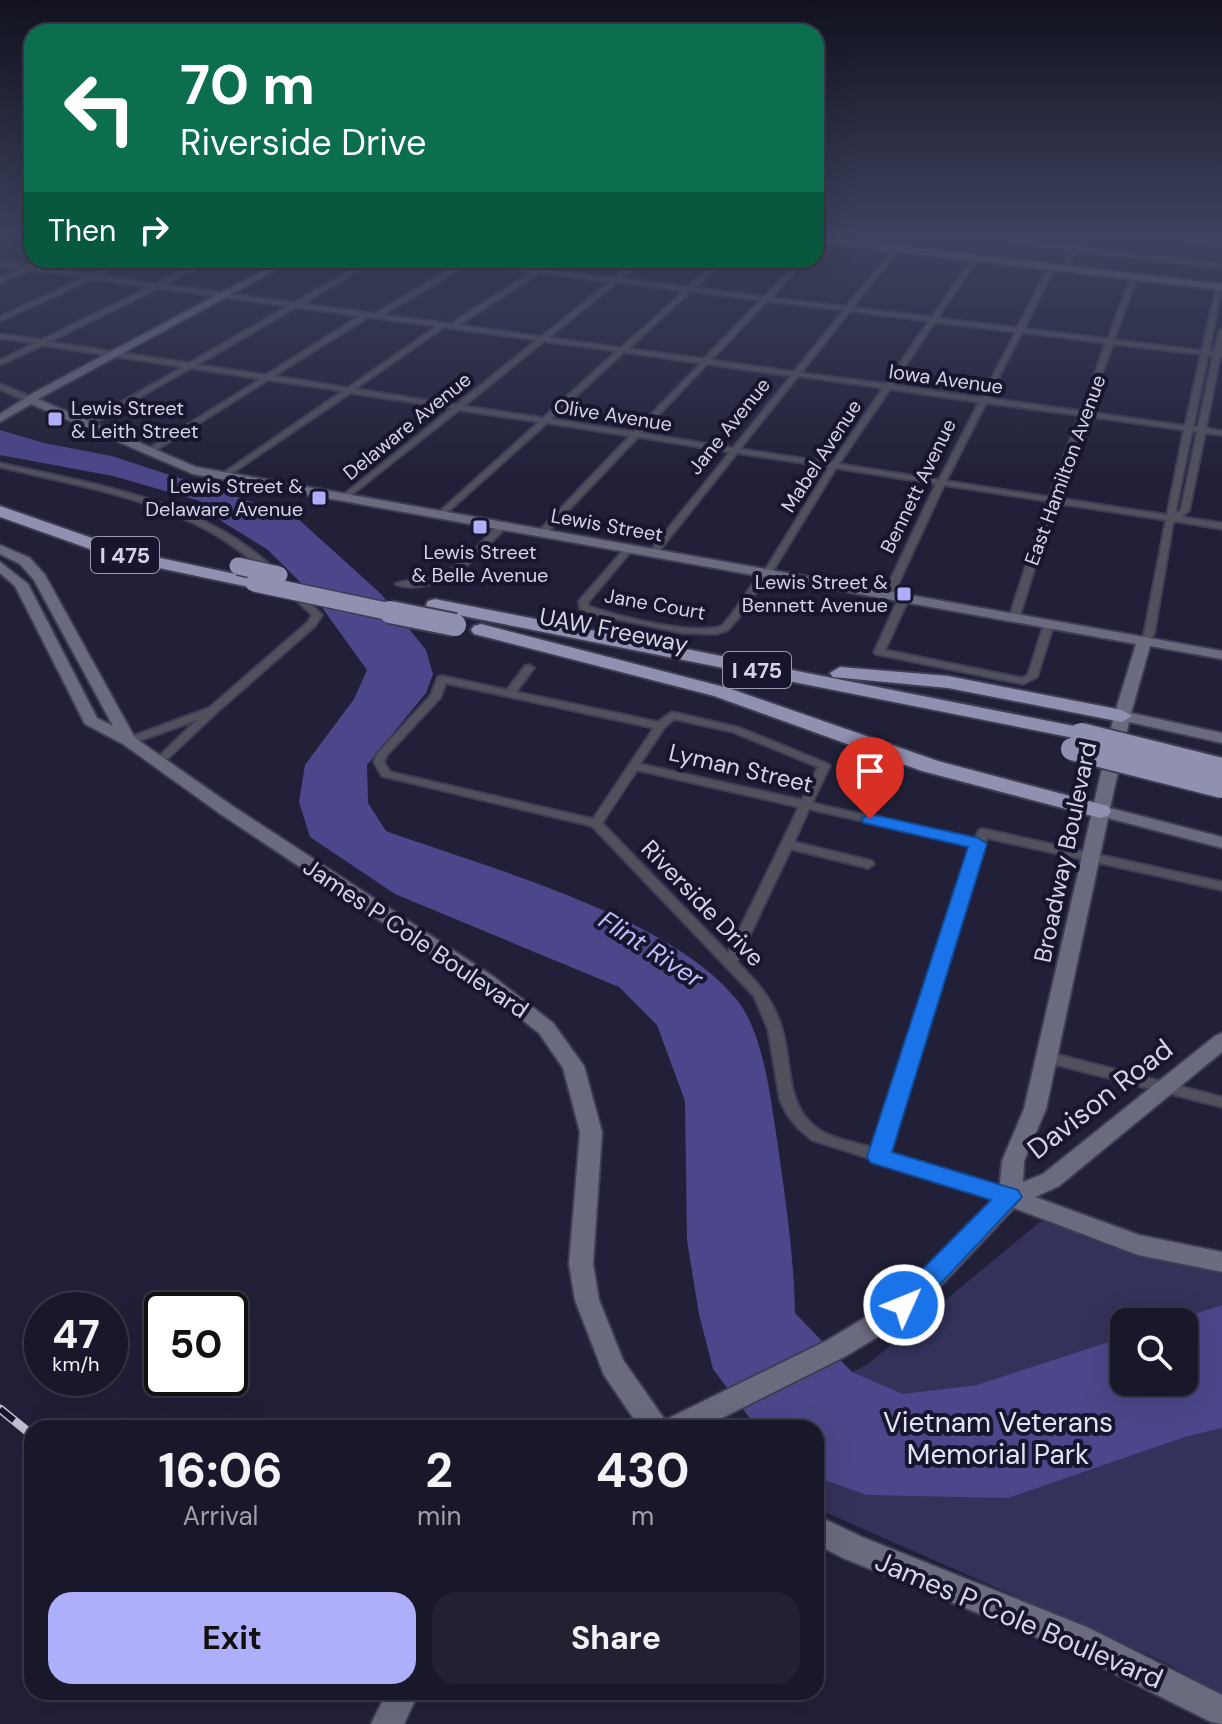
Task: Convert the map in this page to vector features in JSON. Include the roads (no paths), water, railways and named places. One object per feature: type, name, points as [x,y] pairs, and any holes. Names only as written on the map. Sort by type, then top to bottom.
[{"type":"highway","name":"UAW Freeway","points":[[0,496],[125,541],[670,652],[1076,741],[1222,787]]},
{"type":"highway","name":"UAW Freeway","points":[[0,511],[115,553],[254,583],[455,625],[1222,769]]},
{"type":"highway","points":[[479,629],[721,692],[930,766],[1100,811]]},
{"type":"highway","points":[[670,652],[827,672],[948,682],[1122,716]]},
{"type":"street","points":[[0,363],[95,316]]},
{"type":"street","points":[[0,419],[185,316]]},
{"type":"street","points":[[87,425],[274,316]]},
{"type":"street","points":[[148,453],[364,316]]},
{"type":"street","name":"Iowa Avenue","points":[[379,316],[1222,433]]},
{"type":"street","points":[[451,327],[467,316]]},
{"type":"street","name":"Delaware Avenue","points":[[345,498],[569,316]]},
{"type":"street","points":[[441,515],[658,316]]},
{"type":"street","points":[[542,533],[749,316]]},
{"type":"street","name":"Jane Avenue","points":[[653,553],[732,450],[842,316]]},
{"type":"street","points":[[911,316],[1220,355]]},
{"type":"street","name":"Mabel Avenue","points":[[721,631],[765,573],[935,316]]},
{"type":"street","name":"Bennett Avenue","points":[[888,595],[1026,316]]},
{"type":"street","name":"East Hamilton Avenue","points":[[1014,618],[1052,500],[1120,316]]},
{"type":"street","name":"Broadway Boulevard","points":[[1173,519],[1170,513],[1213,316]]},
{"type":"street","points":[[225,476],[442,326]]},
{"type":"street","name":"Broadway Boulevard","points":[[1010,1197],[1013,1161],[1029,1128],[1047,1057],[1122,716],[1144,641],[1149,634],[1169,522],[1185,511],[1220,355],[1222,331]]},
{"type":"street","name":"Olive Avenue","points":[[0,336],[1222,526]]},
{"type":"street","name":"Lewis Street","points":[[0,386],[180,466],[225,476],[1222,655]]},
{"type":"street","points":[[0,465],[136,499],[223,533],[260,560],[317,615],[312,624],[158,762]]},
{"type":"street","points":[[1179,472],[1194,474]]},
{"type":"street","points":[[400,584],[432,583],[450,576],[502,526]]},
{"type":"street","name":"James P Cole Boulevard","points":[[0,549],[25,561],[40,578],[129,741]]},
{"type":"street","name":"Jane Court","points":[[629,549],[584,601],[583,607],[700,632],[721,631]]},
{"type":"street","name":"James P Cole Boulevard","points":[[0,566],[21,584],[91,721],[129,741],[487,982],[546,1028],[573,1066],[591,1132],[581,1264],[587,1300],[613,1367],[649,1420]]},
{"type":"street","points":[[904,598],[879,652],[1023,681],[1032,677],[1049,624]]},
{"type":"street","points":[[509,694],[529,668]]},
{"type":"street","name":"Lyman Street","points":[[596,823],[386,774],[380,768],[382,754],[436,696],[442,679],[660,726]]},
{"type":"street","points":[[129,741],[213,710]]},
{"type":"street","points":[[596,823],[660,726],[672,715],[736,730],[824,766],[730,963]]},
{"type":"street","points":[[1122,716],[1222,738]]},
{"type":"street","name":"Lyman Street","points":[[635,766],[805,804],[1222,886]]},
{"type":"street","points":[[1100,811],[1222,843]]},
{"type":"street","name":"Riverside Drive","points":[[596,823],[760,994],[775,1029],[788,1107],[797,1122],[817,1136],[1010,1197]]},
{"type":"street","points":[[879,1157],[981,838]]},
{"type":"street","points":[[787,844],[868,864]]},
{"type":"street","name":"Davison Road","points":[[1010,1197],[1051,1180],[1222,1041]]},
{"type":"street","points":[[1047,1057],[1222,1102]]},
{"type":"street","points":[[691,1420],[837,1348],[904,1305],[1010,1197],[1138,1245],[1222,1262]]},
{"type":"street","name":"James P Cole Boulevard","points":[[824,1533],[853,1548],[1078,1639],[1222,1711]]},
{"type":"street","points":[[387,1724],[400,1700]]},
{"type":"water","name":"Flint River","points":[[0,430],[44,443],[112,456],[295,516],[381,594],[426,650],[433,674],[426,693],[367,765],[368,803],[386,831],[523,878],[623,920],[669,944],[707,970],[737,1000],[754,1030],[768,1085],[789,1226],[795,1313],[852,1372],[903,1394],[977,1385],[1110,1342],[1110,1396],[1198,1396],[1198,1313],[1222,1305],[1222,1428],[1185,1437],[1008,1498],[867,1495],[824,1480],[824,1420],[751,1420],[713,1369],[699,1314],[687,1240],[685,1101],[657,1025],[619,987],[395,894],[310,837],[299,802],[305,765],[354,699],[367,670],[313,595],[268,550],[223,522],[200,501],[113,476],[0,455]]},
{"type":"railway","points":[[0,1409],[24,1428]]},
{"type":"place","name":"Lewis Street & Leith Street","points":[[55,419]]},
{"type":"place","name":"Lewis Street & Delaware Avenue","points":[[319,498]]},
{"type":"place","name":"Lewis Street & Belle Avenue","points":[[480,527]]},
{"type":"place","name":"Lewis Street & Bennett Avenue","points":[[904,594]]},
{"type":"park label","name":"Vietnam Veterans Memorial Park","points":[[998,1438]]}]
